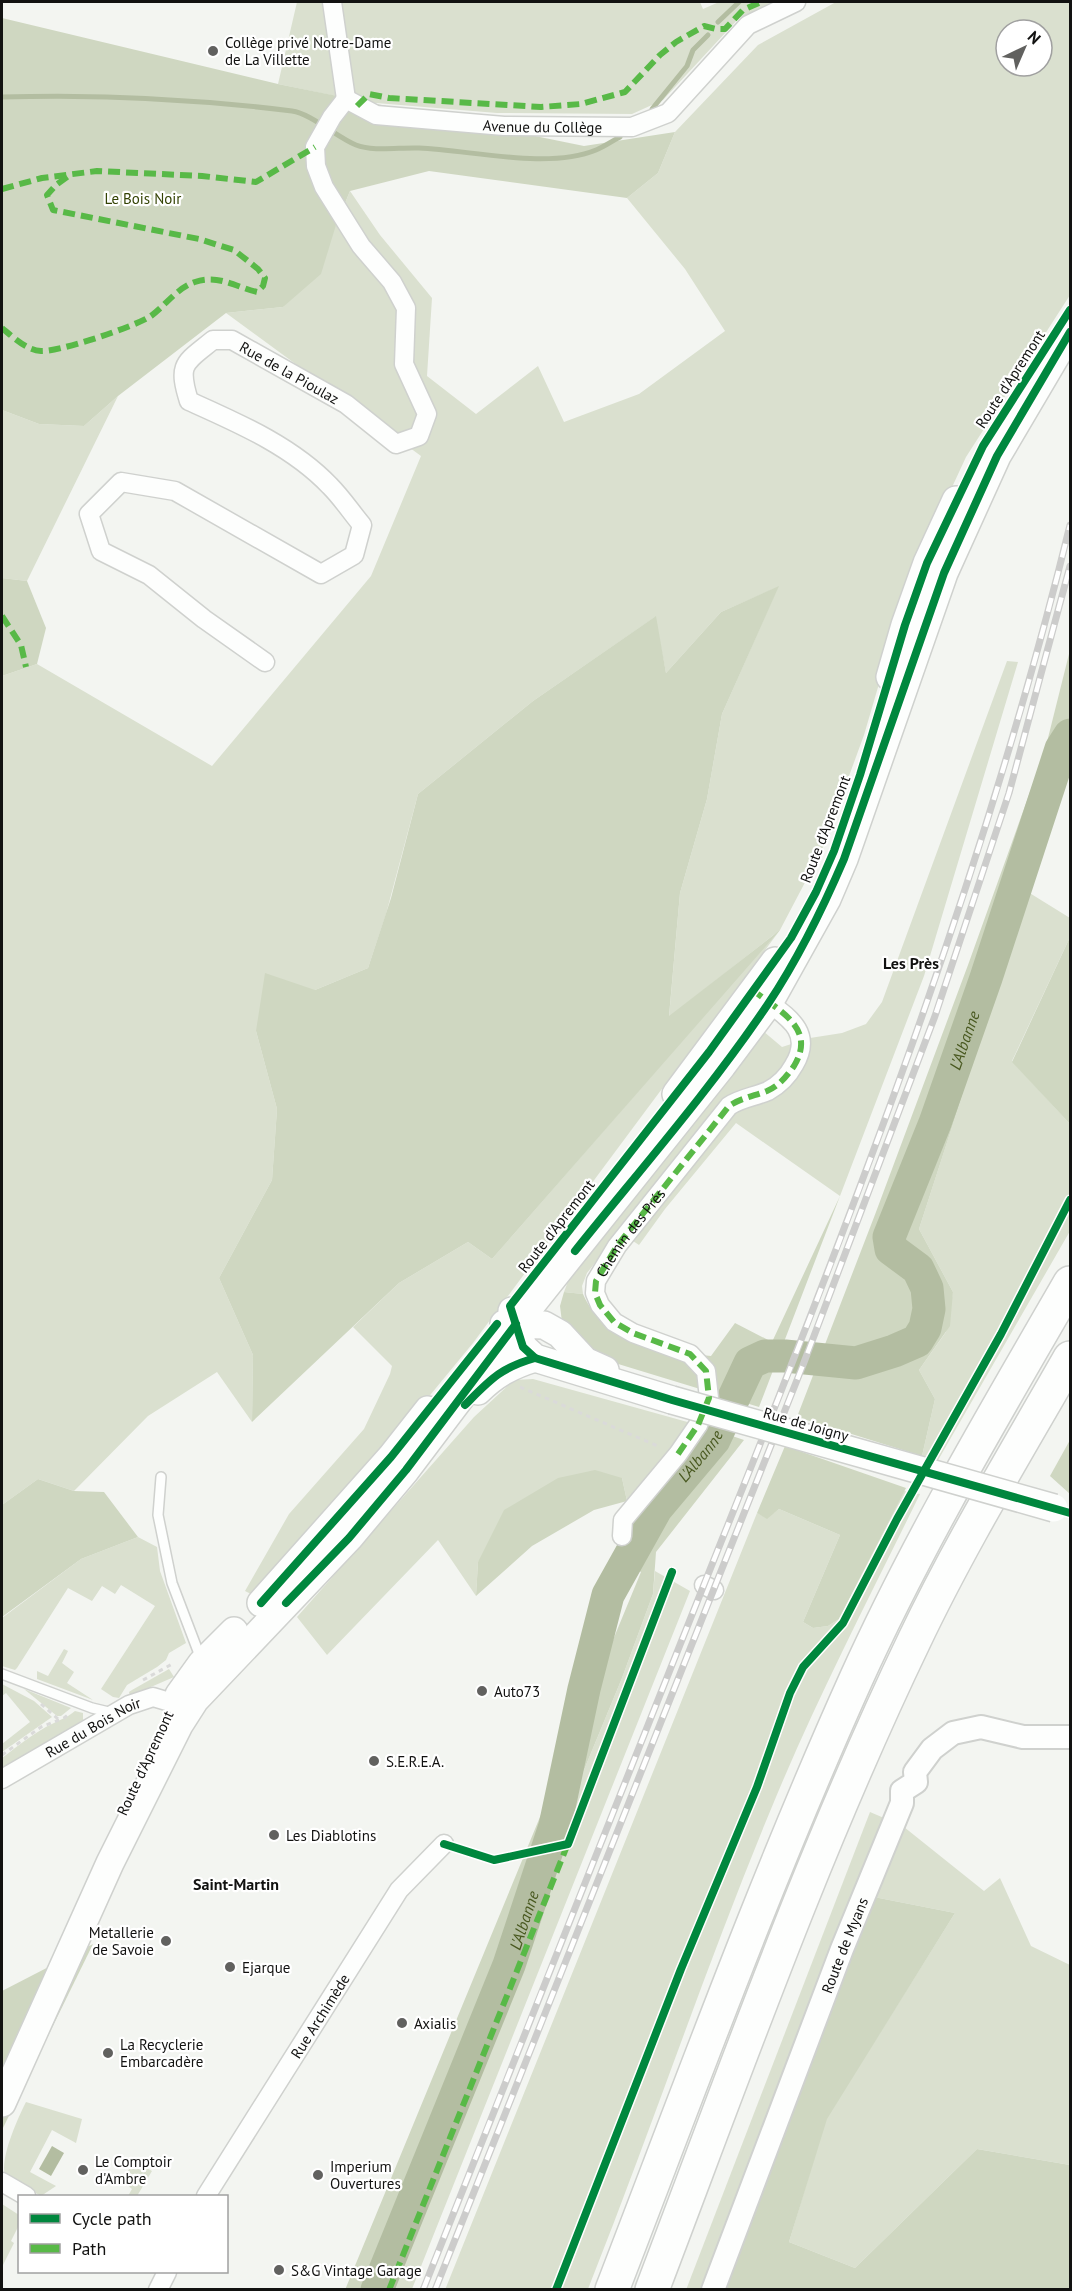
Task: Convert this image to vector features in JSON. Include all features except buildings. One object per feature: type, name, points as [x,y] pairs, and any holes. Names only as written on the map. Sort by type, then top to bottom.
[{"type":"highway","points":[[612,2289],[774,1872],[856,1677],[924,1540],[1071,1283]]},
{"type":"highway","points":[[652,2289],[846,1790],[892,1687],[947,1577],[1071,1358]]},
{"type":"main road","name":"Route d'Apremont","points":[[926,595],[927,563],[983,446],[1071,310]]},
{"type":"main road","name":"Route d'Apremont","points":[[180,1707],[230,1661],[349,1538],[406,1470],[508,1318],[575,1251],[722,1066],[761,997],[834,851],[926,595],[953,553],[993,466],[1071,332]]},
{"type":"main road","name":"Route d'Apremont","points":[[2,2103],[110,1863],[178,1725],[180,1707],[202,1663],[275,1588],[383,1466],[508,1318],[709,1052],[761,997]]},
{"type":"main road","points":[[560,1334],[553,1312],[555,1289],[575,1251]]},
{"type":"main road","points":[[508,1318],[523,1347],[535,1358]]},
{"type":"main road","name":"Rue de Joigny","points":[[508,1318],[544,1324],[560,1334],[585,1361],[672,1400]]},
{"type":"main road","points":[[406,1470],[493,1376],[514,1364],[535,1358]]},
{"type":"main road","name":"Rue de Joigny","points":[[535,1358],[672,1400],[1062,1510]]},
{"type":"street","points":[[332,2],[346,99]]},
{"type":"street","name":"Avenue du Collège","points":[[346,99],[376,115],[504,126],[632,127],[668,113],[748,25],[796,2]]},
{"type":"street","name":"Rue de la Pioulaz","points":[[266,662],[204,619],[149,575],[101,551],[89,514],[121,482],[175,491],[321,574],[354,555],[362,525],[330,485],[291,454],[239,423],[189,400],[182,378],[188,361],[213,340],[231,340],[346,404],[396,444],[419,436],[427,414],[404,364],[406,308],[392,282],[361,246],[324,187],[316,166],[315,147],[332,117],[346,99]]},
{"type":"street","name":"Chemin des Prés","points":[[622,1536],[622,1520],[678,1454],[698,1425],[709,1398],[706,1371],[690,1354],[633,1333],[614,1322],[600,1305],[596,1293],[596,1281],[617,1246],[729,1106],[736,1101],[768,1091],[779,1084],[799,1057],[802,1043],[799,1030],[791,1020],[761,997]]},
{"type":"street","name":"Rue du Bois Noir","points":[[2,1779],[114,1713],[153,1697],[180,1707]]},
{"type":"street","name":"Route de Myans","points":[[713,2289],[842,1949],[902,1803],[902,1791],[916,1782],[915,1772],[932,1749],[953,1733],[981,1727],[1023,1737],[1071,1737]]},
{"type":"street","name":"Rue Archimède","points":[[207,2195],[399,1890],[444,1844]]},
{"type":"street","points":[[2,2182],[24,2195]]},
{"type":"lane","points":[[161,1477],[158,1515],[172,1583],[202,1663]]},
{"type":"lane","points":[[2,1674],[92,1708],[114,1713]]},
{"type":"path","points":[[493,1376],[678,1454]]},
{"type":"shaded area","points":[[297,2],[700,2],[703,9],[719,2],[775,2],[739,18],[663,100],[632,114],[497,113],[364,102],[278,84]]},
{"type":"shaded area","points":[[836,2],[1070,2],[1070,295],[966,457],[910,578],[864,735],[822,850],[780,930],[473,1343],[361,1479],[255,1596],[245,1591],[289,1514],[364,1429],[390,1374],[392,1366],[353,1327],[399,1283],[468,1242],[492,1259],[776,933],[669,1017],[680,893],[707,799],[722,714],[778,587],[721,612],[666,673],[655,617],[533,701],[418,794],[386,914],[368,968],[315,990],[256,1031],[277,1109],[272,1180],[219,1278],[253,1355],[252,1422],[217,1372],[148,1416],[74,1491],[38,1479],[2,1505],[2,676],[37,664],[212,766],[371,576],[421,456],[226,313],[283,307],[336,225],[350,191],[380,235],[432,298],[427,376],[476,414],[538,366],[564,422],[639,394],[725,331],[685,269],[627,198],[658,173],[675,132],[758,45]]},
{"type":"shaded area","points":[[118,396],[27,581],[2,578],[2,410],[39,424],[84,426]]},
{"type":"shaded area","points":[[1007,661],[1018,662],[924,976],[840,1196],[736,1123],[665,1209],[639,1245],[633,1241],[730,1118],[717,1108],[587,1273],[582,1286],[583,1294],[564,1292],[570,1276],[763,1031],[782,1047],[810,1038],[842,1033],[866,1024],[882,1002]]},
{"type":"shaded area","points":[[1028,892],[1070,918],[1070,937],[1012,1061],[1070,1124],[1070,1231],[937,1462],[922,1456],[935,1399],[919,1370],[946,1332],[953,1292],[919,1229]]},
{"type":"shaded area","points":[[533,1379],[691,1423],[627,1501],[622,1478],[478,1562],[476,1596],[438,1540],[327,1655],[297,1617],[474,1417],[514,1380]]},
{"type":"shaded area","points":[[904,1491],[920,1494],[828,1682],[776,1797],[727,1919],[588,2289],[445,2290],[757,1513],[767,1518],[779,1509],[840,1535],[803,1622],[813,1628],[828,1626],[839,1619]]},
{"type":"shaded area","points":[[138,1537],[157,1547],[160,1571],[186,1643],[169,1653],[166,1660],[157,1667],[127,1685],[119,1698],[113,1697],[101,1689],[155,1606],[121,1585],[115,1594],[102,1586],[92,1601],[68,1588],[17,1668],[15,1670],[2,1666],[2,1618],[81,1559]]},
{"type":"shaded area","points":[[655,1571],[690,1591],[412,2289],[385,2290],[524,1938],[584,1770],[622,1678],[653,1594]]},
{"type":"shaded area","points":[[64,1649],[68,1651],[62,1663],[74,1672],[67,1683],[93,1700],[37,1679],[37,1671],[48,1676]]},
{"type":"shaded area","points":[[169,1669],[174,1677],[130,1696],[129,1692]]},
{"type":"shaded area","points":[[2,1684],[34,1701],[52,1717],[2,1752],[2,1744],[30,1722],[6,1693],[2,1696]]},
{"type":"shaded area","points":[[24,1689],[71,1708],[61,1716],[57,1716]]},
{"type":"shaded area","points":[[75,1711],[83,1713],[83,1720],[2,1771],[2,1758],[34,1734]]},
{"type":"shaded area","points":[[870,1812],[884,1818],[700,2289],[686,2290]]},
{"type":"shaded area","points":[[904,1827],[984,1891],[1000,1878],[1031,1946],[1070,1965],[1070,2165],[977,2149],[855,2268],[789,2242],[826,2119],[955,1913],[874,1897]]},
{"type":"shaded area","points":[[26,2102],[82,2119],[76,2143],[52,2130],[30,2172],[56,2186],[42,2195],[5,2175],[5,2159],[14,2129]]},
{"type":"shaded area","points":[[52,2146],[64,2153],[51,2176],[39,2169]]},
{"type":"shaded area","points":[[134,2161],[152,2171],[138,2195],[129,2195],[132,2189],[127,2185],[133,2175],[128,2171]]},
{"type":"shaded area","points":[[2,2204],[18,2214],[18,2227],[11,2241],[14,2243],[2,2267]]},
{"type":"green space","name":"Le Bois Noir","points":[[2,18],[278,84],[584,146],[675,132],[658,173],[627,198],[429,171],[350,191],[336,225],[321,274],[283,307],[226,313],[118,396],[84,426],[39,424],[2,410]]},
{"type":"green space","points":[[2,578],[27,581],[46,628],[37,664],[2,676]]},
{"type":"green space","points":[[779,586],[722,714],[707,799],[680,893],[669,1016],[780,930],[492,1259],[468,1242],[399,1283],[252,1422],[253,1355],[219,1278],[272,1180],[277,1109],[256,1031],[265,973],[315,990],[368,968],[391,898],[418,794],[533,701],[656,616],[666,673],[721,612]]},
{"type":"green space","points":[[1070,650],[1070,763],[919,1229],[953,1292],[950,1326],[919,1370],[935,1399],[922,1456],[797,1417],[968,965],[1045,750]]},
{"type":"green space","points":[[1070,937],[1070,1124],[1012,1062]]},
{"type":"green space","points":[[840,1196],[759,1407],[592,1356],[562,1322],[560,1306],[564,1292],[583,1294],[593,1312],[606,1326],[621,1336],[654,1348],[711,1356],[735,1323],[772,1342]]},
{"type":"green space","points":[[703,1426],[744,1440],[656,1552],[653,1594],[584,1770],[524,1938],[385,2289],[345,2290],[641,1572],[612,1558],[640,1505]]},
{"type":"green space","points":[[1070,1440],[1070,1494],[1050,1476]]},
{"type":"green space","points":[[785,1446],[906,1488],[839,1619],[828,1626],[813,1628],[803,1622],[840,1535],[779,1509],[767,1519],[757,1513]]},
{"type":"green space","points":[[595,1470],[622,1478],[627,1501],[594,1510],[532,1546],[476,1596],[478,1562],[504,1510],[558,1478]]},
{"type":"green space","points":[[38,1479],[74,1491],[104,1492],[138,1537],[81,1559],[2,1617],[2,1505]]},
{"type":"green space","points":[[874,1897],[955,1913],[827,2119],[789,2242],[855,2268],[977,2149],[1070,2165],[1070,2289],[722,2290]]},
{"type":"green space","points":[[93,1944],[2,2130],[2,1991]]},
{"type":"waterway","points":[[718,22],[739,2]]},
{"type":"waterway","points":[[652,109],[687,66],[693,50],[708,35]]},
{"type":"waterway","points":[[2,97],[147,98],[292,111],[307,116],[349,142],[363,147],[440,149],[532,159],[576,156],[599,149],[620,137]]},
{"type":"waterway","name":"L'Albanne","points":[[377,2290],[509,1965],[555,1826],[584,1689],[608,1595],[656,1509],[714,1440],[750,1363],[765,1356],[856,1363],[917,1341],[925,1328],[929,1309],[927,1288],[918,1269],[891,1249],[889,1237],[935,1123],[986,978],[1061,749],[1070,735]]},
{"type":"railway","points":[[423,2290],[817,1299],[912,1045],[998,787],[1036,657],[1070,525]]},
{"type":"railway","points":[[435,2290],[803,1365],[935,1016],[1009,793],[1070,566]]},
{"type":"marked path","points":[[357,106],[369,94],[389,98],[541,107],[581,104],[625,92],[660,55],[676,42],[704,26],[725,29],[743,10],[761,2]]},
{"type":"marked path","points":[[2,189],[42,178],[97,171],[202,176],[256,182],[315,147]]},
{"type":"marked path","points":[[2,328],[30,348],[41,351],[51,350],[98,338],[143,320],[151,316],[183,288],[195,282],[219,280],[257,292],[263,286],[265,278],[258,269],[234,250],[199,239],[53,210],[47,195],[71,174]]},
{"type":"marked path","points":[[2,616],[21,645],[26,667]]},
{"type":"marked path","points":[[678,1454],[698,1425],[709,1398],[706,1371],[690,1354],[633,1333],[614,1322],[600,1305],[595,1293],[596,1281],[617,1246],[729,1106],[771,1089],[794,1066],[800,1053],[801,1041],[798,1031],[784,1014],[754,991]]},
{"type":"marked path","points":[[389,2290],[569,1841]]},
{"type":"cycle path","points":[[1070,310],[983,446],[927,563],[905,625],[860,775],[834,851],[816,892],[791,938],[709,1052],[510,1306],[523,1347],[535,1358],[672,1400],[1070,1513]]},
{"type":"cycle path","points":[[575,1251],[723,1067],[768,1004],[800,951],[844,859],[944,573],[997,456],[1070,332]]},
{"type":"cycle path","points":[[556,2290],[681,1969],[757,1787],[790,1693],[803,1667],[843,1623],[897,1519],[1001,1334],[1070,1200]]},
{"type":"cycle path","points":[[261,1603],[391,1457],[497,1324]]},
{"type":"cycle path","points":[[286,1603],[349,1538],[406,1470],[516,1324]]},
{"type":"cycle path","points":[[465,1405],[496,1376],[513,1366],[535,1358]]},
{"type":"cycle path","points":[[444,1844],[494,1860],[568,1844],[672,1572]]},
{"type":"place","name":"Collège privé Notre-Dame de La Villette","points":[[213,51]]},
{"type":"place","name":"Auto73","points":[[482,1691]]},
{"type":"place","name":"S.E.R.E.A.","points":[[374,1761]]},
{"type":"place","name":"Les Diablotins","points":[[274,1835]]},
{"type":"place","name":"Metallerie de Savoie","points":[[166,1941]]},
{"type":"place","name":"Ejarque","points":[[230,1967]]},
{"type":"place","name":"Axialis","points":[[402,2023]]},
{"type":"place","name":"La Recyclerie Embarcadère","points":[[108,2053]]},
{"type":"place","name":"Le Comptoir d'Ambre","points":[[83,2170]]},
{"type":"place","name":"Imperium Ouvertures","points":[[318,2175]]},
{"type":"place","name":"S&G Vintage Garage","points":[[279,2270]]},
{"type":"district","name":"Les Près","points":[[911,963]]},
{"type":"district","name":"Saint-Martin","points":[[236,1884]]}]
